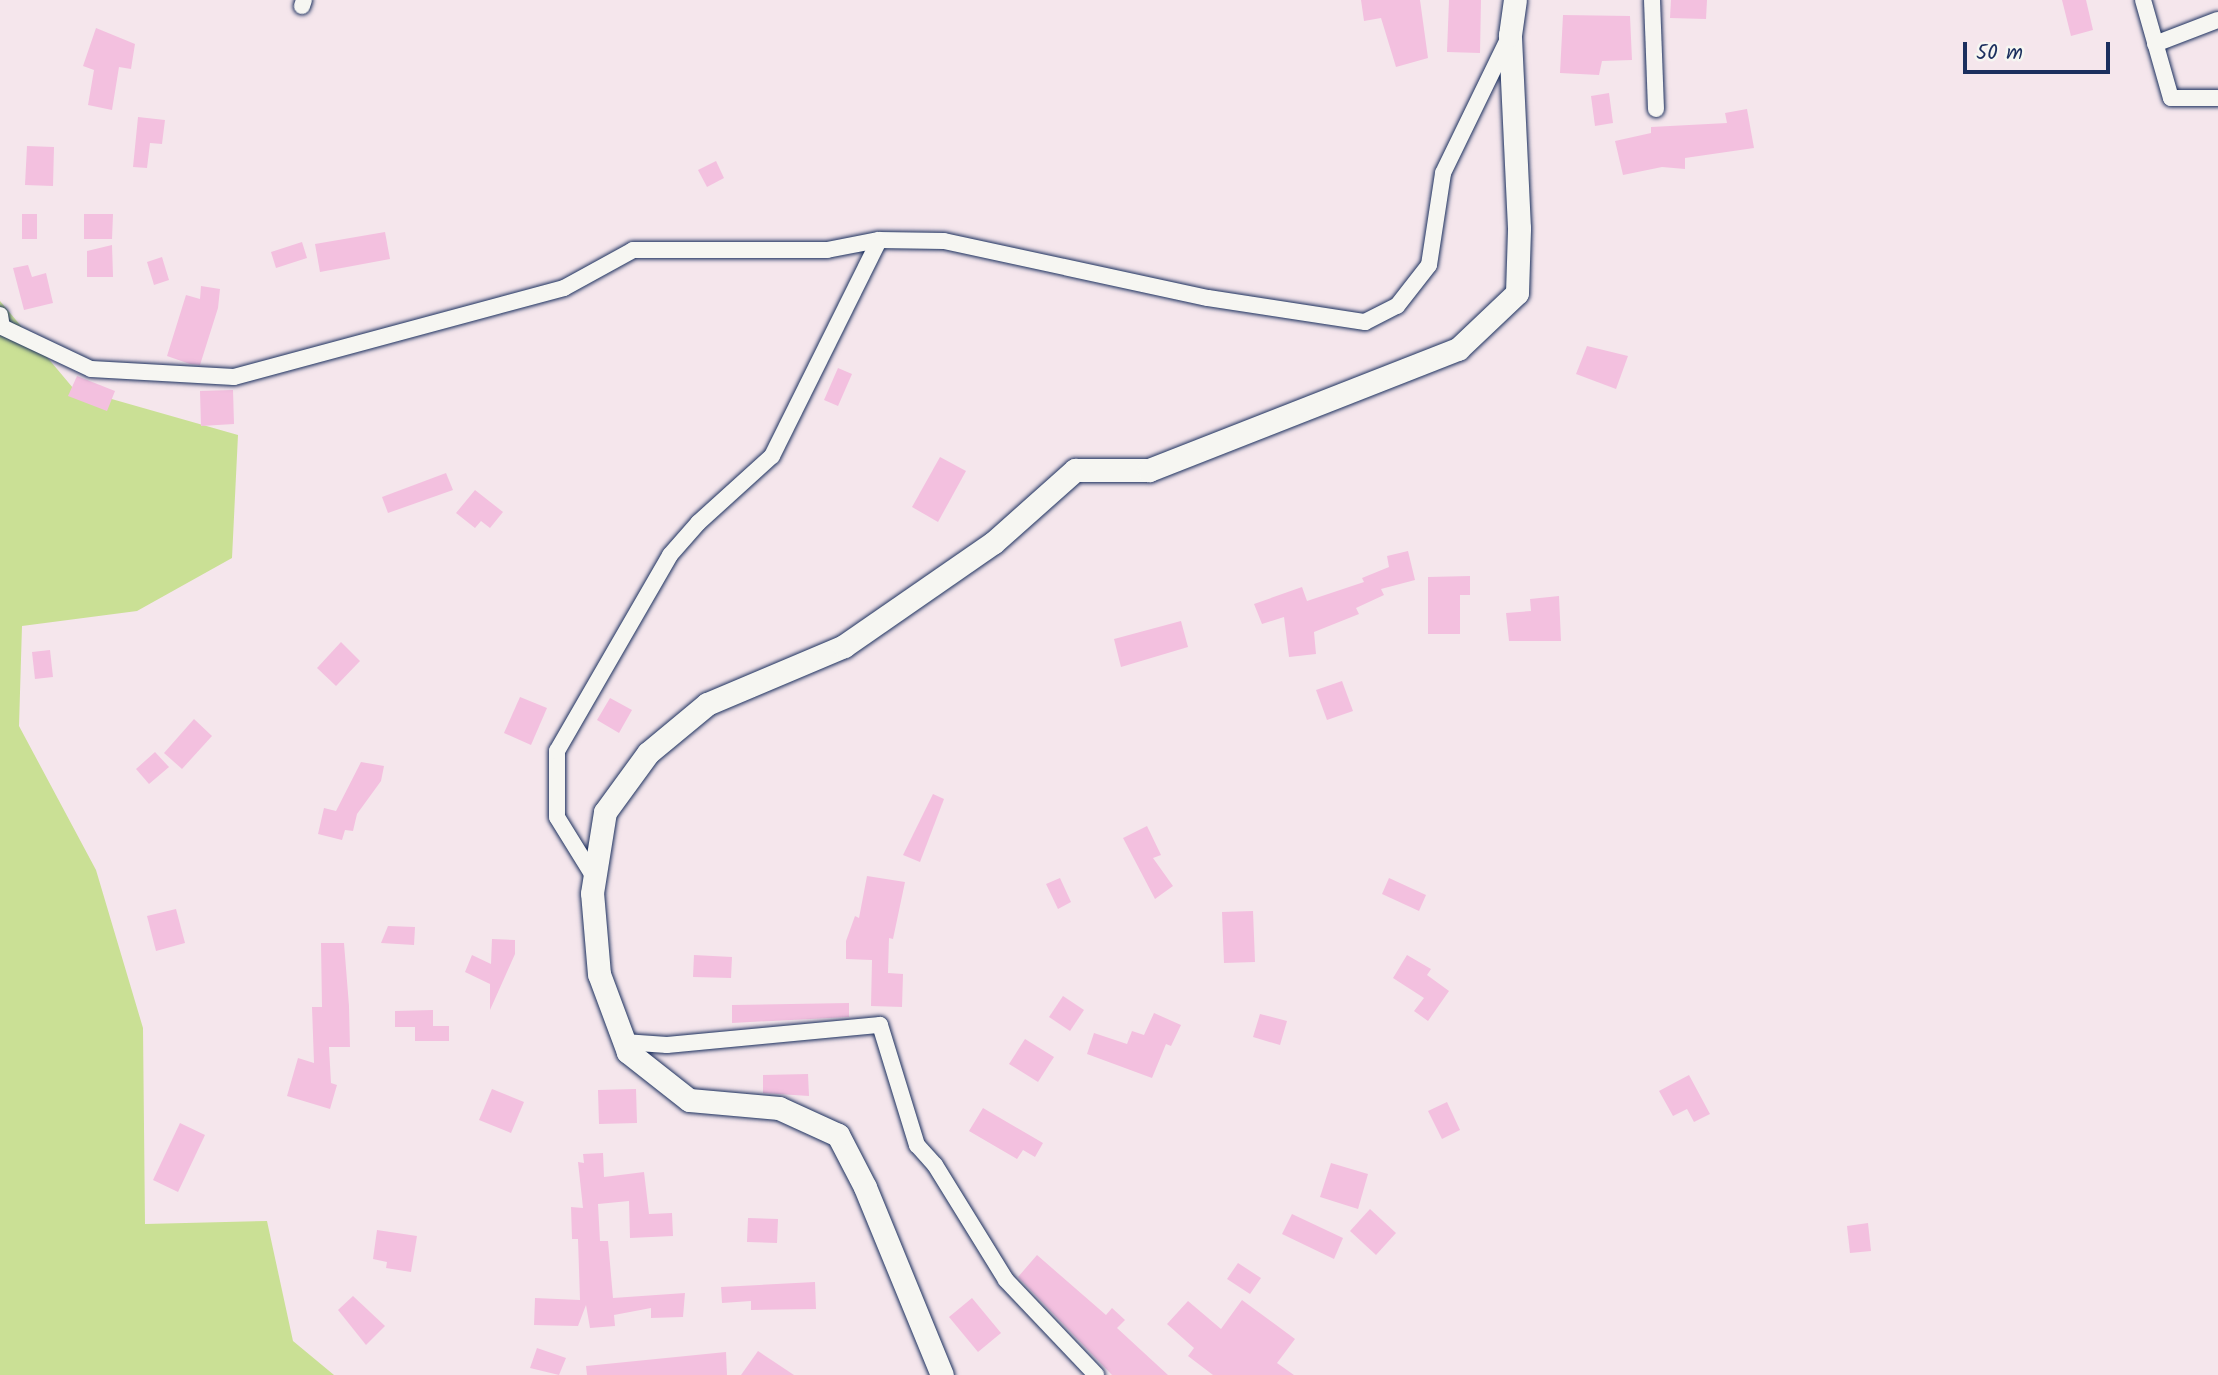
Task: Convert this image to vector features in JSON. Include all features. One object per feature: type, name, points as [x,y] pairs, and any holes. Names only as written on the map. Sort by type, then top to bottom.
[{"type":"main road","points":[[942,1375],[865,1187],[838,1135],[779,1108],[689,1100],[628,1052],[598,974],[594,877],[605,812],[648,753],[707,704],[844,646],[993,542],[1075,470],[1149,470],[1458,349],[1517,293],[1519,228],[1510,35],[1515,0]]},
{"type":"street","points":[[1652,0],[1656,109]]},
{"type":"street","points":[[2143,0],[2171,98],[2218,98]]},
{"type":"street","points":[[2155,44],[2218,20]]},
{"type":"street","points":[[0,315],[2,327],[91,369],[234,377],[564,288],[633,250],[827,250],[879,240],[944,240],[1208,298],[1365,323],[1397,306],[1429,265],[1443,173],[1510,35]]},
{"type":"street","points":[[594,877],[557,817],[557,751],[670,555],[698,523],[772,456],[879,240]]},
{"type":"street","points":[[624,1042],[667,1045],[880,1026],[917,1145],[935,1164],[1006,1280],[1096,1375]]},
{"type":"green space","points":[[0,301],[73,388],[238,435],[232,558],[137,611],[22,626],[19,726],[96,870],[143,1028],[145,1224],[267,1221],[293,1341],[334,1375],[0,1375]]},
{"type":"building","points":[[1361,0],[1420,0],[1428,58],[1396,67],[1381,18],[1364,21]]},
{"type":"building","points":[[1449,0],[1481,0],[1480,53],[1447,52]]},
{"type":"building","points":[[1671,0],[1707,0],[1706,19],[1670,18]]},
{"type":"building","points":[[2062,0],[2086,0],[2093,30],[2071,36]]},
{"type":"building","points":[[1563,15],[1630,16],[1632,60],[1602,61],[1599,75],[1560,73]]},
{"type":"building","points":[[96,28],[135,44],[131,69],[119,67],[112,110],[88,105],[94,70],[83,66]]},
{"type":"building","points":[[1609,93],[1613,123],[1595,126],[1591,96]]},
{"type":"building","points":[[1747,109],[1754,148],[1685,158],[1685,169],[1662,167],[1623,175],[1615,141],[1651,133],[1651,127],[1727,123],[1725,113]]},
{"type":"building","points":[[138,117],[165,120],[162,144],[150,143],[147,168],[133,167]]},
{"type":"building","points":[[27,146],[54,147],[53,186],[25,185]]},
{"type":"building","points":[[716,161],[724,178],[707,187],[698,170]]},
{"type":"building","points":[[22,214],[37,214],[37,239],[22,239]]},
{"type":"building","points":[[84,214],[113,214],[112,239],[84,239]]},
{"type":"building","points":[[385,232],[390,259],[320,272],[315,244]]},
{"type":"building","points":[[302,242],[307,258],[276,268],[271,252]]},
{"type":"building","points":[[112,245],[113,277],[87,277],[87,251]]},
{"type":"building","points":[[162,257],[169,280],[154,285],[147,262]]},
{"type":"building","points":[[28,265],[32,277],[46,273],[53,303],[24,310],[13,268]]},
{"type":"building","points":[[201,286],[220,289],[218,308],[200,365],[167,356],[186,295],[200,299]]},
{"type":"building","points":[[1587,346],[1628,356],[1616,389],[1576,374]]},
{"type":"building","points":[[838,368],[852,374],[838,406],[824,400]]},
{"type":"building","points":[[77,376],[115,391],[107,411],[68,396]]},
{"type":"building","points":[[233,390],[234,424],[201,426],[200,391]]},
{"type":"building","points":[[940,457],[966,471],[938,522],[912,507]]},
{"type":"building","points":[[446,473],[453,490],[388,513],[382,497]]},
{"type":"building","points":[[475,490],[503,512],[490,528],[481,521],[475,528],[456,513]]},
{"type":"building","points":[[1408,551],[1415,580],[1381,589],[1384,595],[1356,608],[1359,614],[1314,632],[1316,654],[1289,657],[1284,617],[1262,624],[1254,604],[1302,587],[1307,601],[1364,582],[1362,578],[1389,567],[1387,556]]},
{"type":"building","points":[[1470,576],[1470,595],[1460,595],[1460,634],[1428,634],[1428,577]]},
{"type":"building","points":[[1559,596],[1561,641],[1509,641],[1506,613],[1531,611],[1530,599]]},
{"type":"building","points":[[1181,621],[1188,647],[1121,667],[1114,639]]},
{"type":"building","points":[[341,642],[360,661],[336,686],[317,668]]},
{"type":"building","points":[[50,650],[53,677],[35,679],[32,652]]},
{"type":"building","points":[[1342,681],[1353,711],[1327,720],[1316,690]]},
{"type":"building","points":[[520,697],[547,708],[531,745],[504,733]]},
{"type":"building","points":[[610,698],[632,710],[619,733],[597,720]]},
{"type":"building","points":[[194,719],[212,736],[182,769],[164,753]]},
{"type":"building","points":[[155,752],[169,767],[149,784],[136,769]]},
{"type":"building","points":[[361,762],[384,766],[381,781],[357,814],[353,831],[345,830],[342,840],[318,834],[324,808],[336,811]]},
{"type":"building","points":[[933,794],[944,799],[920,862],[903,855]]},
{"type":"building","points":[[1147,826],[1161,855],[1153,858],[1173,886],[1155,899],[1123,838]]},
{"type":"building","points":[[867,876],[905,882],[893,939],[889,938],[888,973],[903,974],[902,1007],[871,1006],[872,960],[846,959],[846,941],[855,916],[859,918]]},
{"type":"building","points":[[1060,878],[1071,902],[1058,909],[1046,884]]},
{"type":"building","points":[[1389,878],[1426,895],[1419,911],[1382,894]]},
{"type":"building","points":[[176,909],[185,943],[156,951],[147,916]]},
{"type":"building","points":[[1253,911],[1255,962],[1224,963],[1222,912]]},
{"type":"building","points":[[388,926],[415,927],[414,945],[381,943]]},
{"type":"building","points":[[492,939],[515,940],[515,954],[490,1010],[490,984],[465,972],[472,955],[491,964]]},
{"type":"building","points":[[321,943],[344,943],[349,1006],[350,1047],[329,1047],[331,1083],[337,1085],[330,1109],[287,1096],[298,1058],[314,1063],[312,1007],[322,1007]]},
{"type":"building","points":[[694,955],[732,957],[731,978],[693,977]]},
{"type":"building","points":[[1407,955],[1431,969],[1427,975],[1449,991],[1428,1021],[1414,1011],[1424,998],[1393,978]]},
{"type":"building","points":[[1063,996],[1084,1010],[1070,1031],[1049,1017]]},
{"type":"building","points":[[849,1003],[849,1017],[732,1023],[732,1005]]},
{"type":"building","points":[[433,1010],[433,1026],[449,1026],[449,1041],[415,1041],[415,1027],[395,1027],[395,1011]]},
{"type":"building","points":[[1154,1013],[1181,1025],[1171,1046],[1166,1044],[1152,1078],[1087,1054],[1094,1033],[1127,1044],[1132,1031],[1144,1035]]},
{"type":"building","points":[[1260,1014],[1287,1021],[1280,1045],[1253,1037]]},
{"type":"building","points":[[1025,1039],[1054,1057],[1038,1082],[1009,1064]]},
{"type":"building","points":[[808,1074],[809,1096],[763,1093],[763,1075]]},
{"type":"building","points":[[1689,1075],[1710,1114],[1694,1122],[1687,1109],[1673,1116],[1659,1091]]},
{"type":"building","points":[[492,1089],[524,1102],[511,1133],[479,1120]]},
{"type":"building","points":[[636,1089],[637,1123],[599,1124],[598,1090]]},
{"type":"building","points":[[1447,1102],[1460,1130],[1442,1139],[1428,1111]]},
{"type":"building","points":[[983,1108],[1043,1143],[1035,1157],[1023,1150],[1017,1159],[969,1131]]},
{"type":"building","points":[[180,1123],[205,1135],[178,1192],[153,1180]]},
{"type":"building","points":[[603,1153],[604,1177],[644,1172],[649,1214],[672,1213],[673,1236],[630,1238],[629,1201],[598,1204],[600,1241],[608,1241],[613,1298],[685,1293],[683,1317],[651,1318],[651,1308],[614,1315],[615,1326],[590,1328],[586,1305],[578,1326],[534,1325],[535,1298],[580,1300],[578,1239],[572,1239],[571,1207],[583,1208],[578,1162],[584,1163],[583,1154]]},
{"type":"building","points":[[1331,1163],[1368,1174],[1358,1209],[1320,1197]]},
{"type":"building","points":[[1370,1209],[1396,1233],[1376,1255],[1350,1231]]},
{"type":"building","points":[[1292,1214],[1343,1238],[1334,1259],[1282,1234]]},
{"type":"building","points":[[748,1218],[778,1219],[777,1243],[747,1242]]},
{"type":"building","points":[[1868,1223],[1871,1251],[1850,1253],[1847,1226]]},
{"type":"building","points":[[377,1230],[417,1236],[411,1272],[386,1268],[387,1262],[373,1259]]},
{"type":"building","points":[[1037,1255],[1106,1315],[1112,1308],[1125,1320],[1117,1328],[1168,1375],[1112,1375],[1018,1277]]},
{"type":"building","points":[[1238,1263],[1261,1278],[1250,1294],[1227,1279]]},
{"type":"building","points":[[815,1282],[816,1309],[751,1310],[751,1301],[722,1303],[721,1287]]},
{"type":"building","points":[[353,1296],[385,1326],[366,1345],[338,1310]]},
{"type":"building","points":[[972,1298],[1001,1333],[978,1352],[949,1317]]},
{"type":"building","points":[[1242,1300],[1295,1339],[1277,1363],[1294,1375],[1213,1375],[1188,1356],[1194,1348],[1167,1324],[1188,1301],[1221,1329]]},
{"type":"building","points":[[537,1348],[566,1358],[559,1375],[530,1368]]},
{"type":"building","points":[[758,1351],[794,1375],[741,1375]]},
{"type":"building","points":[[726,1352],[727,1375],[587,1375],[586,1366]]}]
